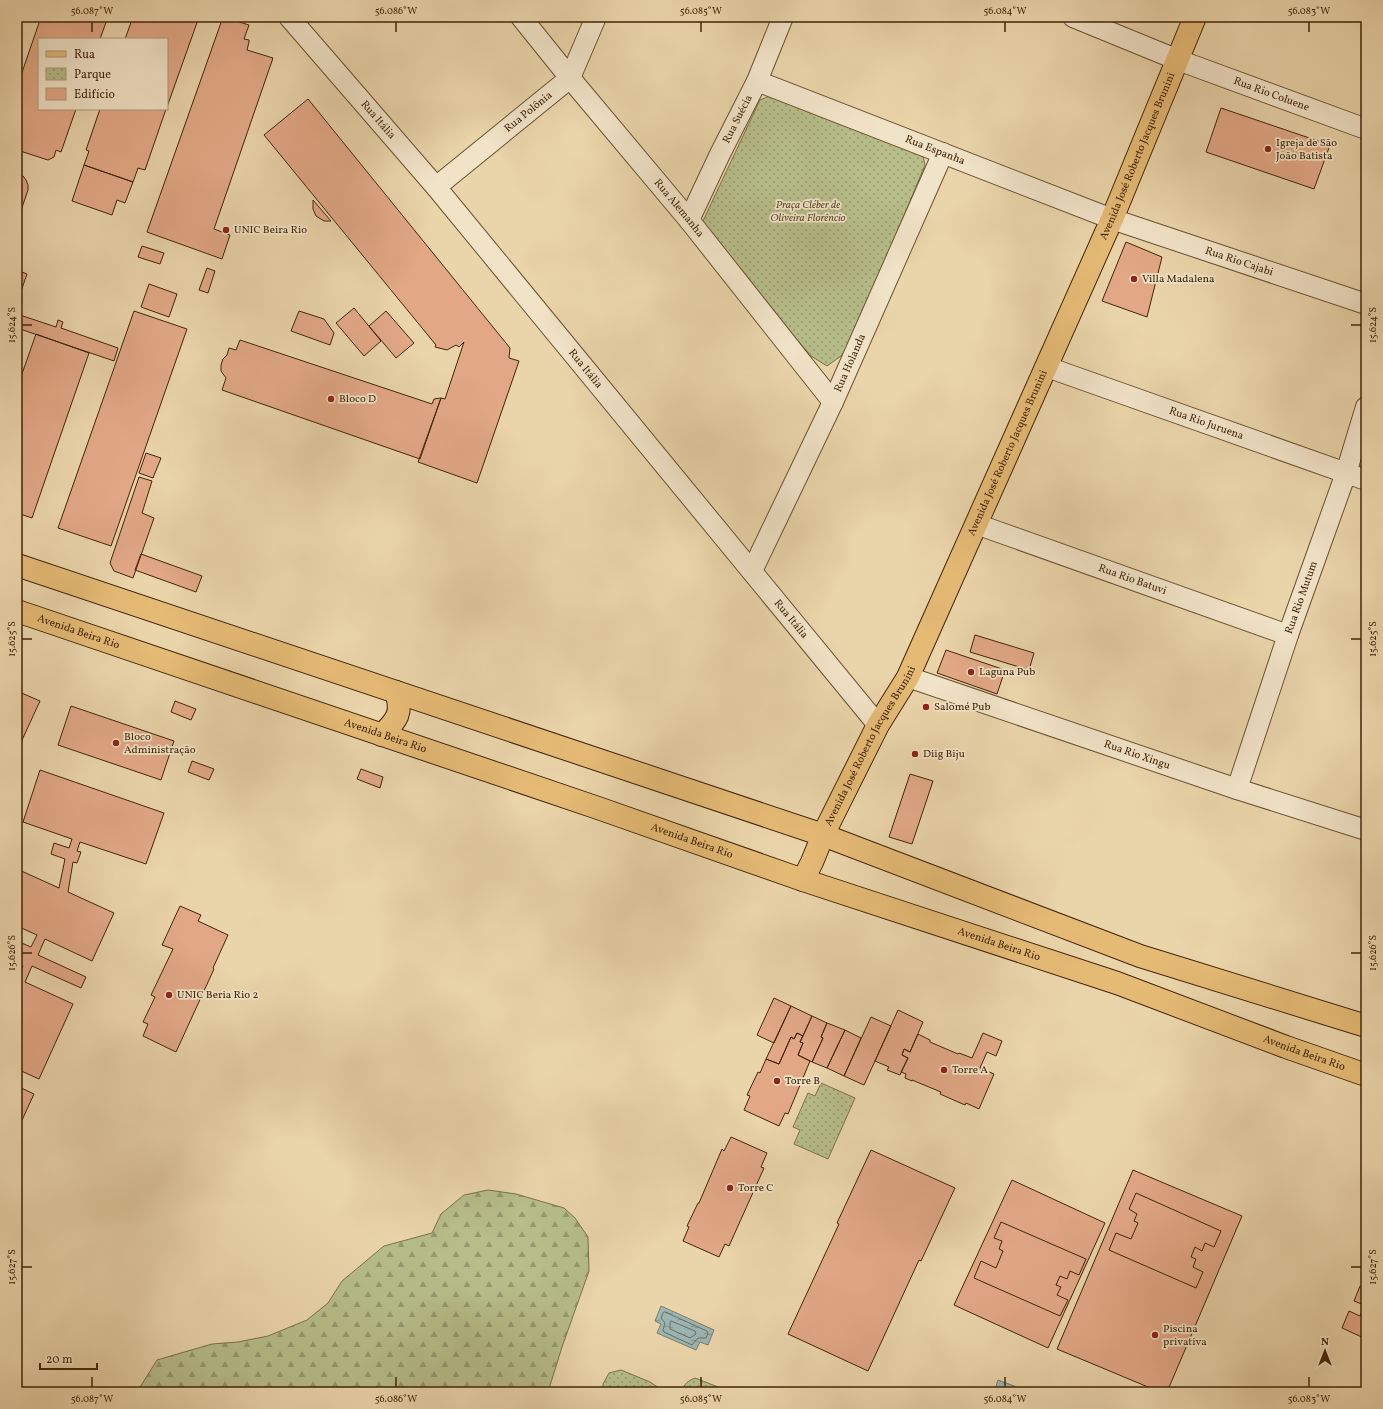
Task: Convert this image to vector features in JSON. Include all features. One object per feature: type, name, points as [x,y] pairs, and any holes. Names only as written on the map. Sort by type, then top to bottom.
[{"type":"main road","name":"Avenida José Roberto Jacques Brunini","points":[[803,880],[823,835],[878,725],[908,677],[1112,219],[1195,17]]},
{"type":"main road","points":[[17,565],[823,835],[1140,956],[1366,1026]]},
{"type":"main road","name":"Avenida Beira Rio","points":[[17,611],[606,811],[803,880],[1117,983],[1286,1047],[1366,1075]]},
{"type":"main road","points":[[382,735],[398,714],[400,707],[396,692]]},
{"type":"main road","points":[[1117,983],[1114,970],[1119,964],[1128,959],[1140,956]]},
{"type":"street","name":"Rua Itália","points":[[289,17],[436,188],[878,725]]},
{"type":"street","name":"Rua Alemanha","points":[[521,17],[689,220],[833,402]]},
{"type":"street","name":"Rua Polônia","points":[[436,188],[570,78],[596,17]]},
{"type":"street","name":"Rua Suécia","points":[[689,220],[757,81],[784,17]]},
{"type":"street","name":"Rua Rio Coluene","points":[[1073,17],[1178,60],[1366,129]]},
{"type":"street","name":"Rua Espanha","points":[[757,81],[1112,219]]},
{"type":"street","name":"Rua Holanda","points":[[752,571],[833,402],[943,153]]},
{"type":"street","name":"Rua Rio Cajabi","points":[[1112,219],[1366,304]]},
{"type":"street","name":"Rua Rio Juruena","points":[[1047,367],[1366,480]]},
{"type":"street","name":"Rua Rio Mutum","points":[[1237,789],[1288,635],[1346,473],[1366,407]]},
{"type":"street","name":"Rua Rio Batuvi","points":[[976,524],[1288,635]]},
{"type":"street","name":"Rua Rio Xingu","points":[[908,677],[1237,789],[1366,830]]},
{"type":"green space","name":"Praça Cléber de Oliveira Florêncio","points":[[772,95],[923,156],[925,165],[848,351],[827,366],[811,356],[708,234],[703,221],[760,100]]},
{"type":"green space","points":[[821,1083],[855,1098],[828,1159],[794,1144],[800,1130],[793,1127],[808,1093],[815,1096]]},
{"type":"green space","points":[[488,1190],[516,1194],[564,1208],[575,1218],[588,1237],[589,1271],[548,1392],[137,1392],[157,1360],[212,1344],[238,1342],[268,1336],[307,1320],[328,1303],[342,1281],[384,1246],[432,1233],[441,1214],[464,1195]]},
{"type":"green space","points":[[621,1370],[650,1382],[662,1390],[661,1392],[603,1392],[603,1384],[609,1373]]},
{"type":"green space","points":[[695,1378],[731,1392],[683,1392],[686,1383]]},
{"type":"water","points":[[661,1306],[714,1330],[708,1345],[700,1342],[696,1350],[657,1333],[661,1324],[655,1321]]},
{"type":"water","points":[[998,1380],[1030,1392],[994,1392]]},
{"type":"building","points":[[41,17],[108,17],[100,38],[38,38],[38,110],[76,110],[61,152],[56,150],[54,157],[48,160],[17,150],[17,87]]},
{"type":"building","points":[[133,17],[199,17],[168,104],[168,38],[125,38]]},
{"type":"building","points":[[223,17],[249,25],[244,39],[249,40],[247,50],[273,58],[214,229],[230,235],[222,259],[147,232]]},
{"type":"building","points":[[308,99],[510,348],[509,358],[519,361],[477,483],[418,462],[441,398],[445,399],[464,342],[459,347],[456,345],[447,350],[435,347],[436,345],[264,135]]},
{"type":"building","name":"Igreja de São João Batista","points":[[1221,108],[1330,145],[1314,189],[1206,152]]},
{"type":"building","points":[[100,110],[166,110],[145,170],[138,168],[133,182],[84,165],[89,151],[86,150]]},
{"type":"building","points":[[84,165],[133,182],[125,203],[117,200],[112,215],[72,201]]},
{"type":"building","points":[[17,174],[23,176],[26,180],[28,190],[17,222]]},
{"type":"building","points":[[313,200],[331,221],[324,221],[316,216],[313,209]]},
{"type":"building","name":"Villa Madalena","points":[[1126,242],[1162,257],[1147,317],[1102,301]]},
{"type":"building","points":[[142,246],[164,253],[160,264],[138,257]]},
{"type":"building","points":[[207,268],[215,271],[208,293],[199,290]]},
{"type":"building","points":[[17,270],[27,274],[17,303]]},
{"type":"building","points":[[149,284],[177,294],[169,317],[141,307]]},
{"type":"building","points":[[354,308],[381,341],[364,356],[336,323]]},
{"type":"building","points":[[134,311],[187,329],[111,546],[58,528]]},
{"type":"building","points":[[299,311],[324,319],[334,333],[330,345],[291,331]]},
{"type":"building","points":[[386,311],[414,343],[396,358],[369,326]]},
{"type":"building","points":[[17,314],[56,327],[58,320],[63,322],[61,328],[118,348],[114,361],[17,328]]},
{"type":"building","points":[[36,334],[89,353],[32,518],[17,513],[17,388]]},
{"type":"building","name":"Bloco D","points":[[240,340],[432,404],[434,399],[441,398],[420,459],[222,390],[226,378],[221,371],[223,359],[227,355],[229,348],[236,350]]},
{"type":"building","points":[[146,453],[161,458],[153,478],[139,473]]},
{"type":"building","points":[[139,477],[152,481],[142,513],[154,518],[133,578],[114,571],[110,563]]},
{"type":"building","points":[[141,554],[202,576],[196,592],[135,570]]},
{"type":"building","points":[[975,635],[1034,653],[1029,670],[970,652]]},
{"type":"building","name":"Laguna Pub","points":[[946,650],[1005,670],[997,694],[937,673]]},
{"type":"building","points":[[17,691],[40,701],[17,751]]},
{"type":"building","points":[[175,701],[196,709],[191,720],[171,712]]},
{"type":"building","name":"Bloco Administração","points":[[71,706],[174,741],[161,780],[58,745]]},
{"type":"building","points":[[192,761],[214,769],[209,780],[188,772]]},
{"type":"building","points":[[361,769],[383,777],[380,788],[357,779]]},
{"type":"building","points":[[40,770],[164,813],[146,864],[80,842],[77,851],[81,852],[77,863],[73,862],[68,892],[114,913],[92,961],[45,939],[38,955],[86,977],[81,988],[32,966],[25,982],[73,1004],[39,1079],[17,1069],[17,979],[23,966],[17,964],[17,941],[31,947],[37,935],[17,926],[17,869],[59,888],[65,859],[51,854],[54,843],[69,848],[72,839],[23,822]]},
{"type":"building","points":[[910,774],[933,781],[912,844],[889,837]]},
{"type":"building","points":[[180,906],[201,915],[198,921],[228,935],[176,1052],[143,1036],[148,1024],[143,1022],[155,997],[151,995],[173,949],[162,945]]},
{"type":"building","points":[[774,998],[791,1006],[774,1043],[757,1035]]},
{"type":"building","points":[[791,1006],[812,1016],[803,1036],[797,1033],[794,1039],[791,1037],[779,1064],[766,1059]]},
{"type":"building","points":[[898,1010],[923,1022],[910,1052],[904,1049],[902,1055],[908,1058],[900,1075],[887,1070],[889,1067],[875,1061]]},
{"type":"building","points":[[812,1016],[827,1023],[821,1037],[823,1038],[812,1062],[798,1055],[803,1043],[800,1042]]},
{"type":"building","points":[[871,1017],[891,1026],[864,1085],[844,1076]]},
{"type":"building","points":[[827,1023],[845,1030],[827,1068],[812,1062],[823,1038],[821,1037]]},
{"type":"building","points":[[845,1030],[861,1038],[844,1076],[827,1068]]},
{"type":"building","name":"Torre B","points":[[797,1033],[803,1036],[800,1042],[803,1043],[798,1055],[810,1061],[788,1114],[785,1113],[779,1126],[744,1110],[750,1096],[747,1095],[758,1072],[760,1073],[766,1059],[779,1064],[791,1037],[794,1039]]},
{"type":"building","name":"Torre A","points":[[983,1033],[1002,1041],[996,1056],[987,1052],[980,1068],[994,1074],[979,1109],[966,1103],[965,1105],[940,1094],[941,1092],[905,1078],[906,1074],[901,1072],[908,1058],[902,1055],[904,1049],[910,1052],[918,1034],[930,1040],[930,1042],[958,1054],[959,1053],[972,1058]]},
{"type":"building","points":[[17,1086],[34,1094],[17,1131]]},
{"type":"building","name":"Torre C","points":[[731,1137],[767,1153],[761,1167],[764,1168],[729,1246],[725,1244],[719,1257],[683,1241],[689,1227],[687,1226],[699,1203],[722,1149],[724,1151]]},
{"type":"building","points":[[871,1150],[955,1188],[921,1261],[919,1260],[868,1371],[788,1334],[839,1224],[837,1223]]},
{"type":"building","points":[[1133,1170],[1242,1216],[1167,1392],[1160,1392],[1057,1349]]},
{"type":"building","points":[[1012,1180],[1105,1223],[1048,1348],[954,1305]]},
{"type":"building","points":[[1136,1193],[1221,1231],[1214,1247],[1205,1243],[1202,1251],[1195,1247],[1191,1257],[1196,1259],[1193,1267],[1203,1272],[1196,1288],[1109,1250],[1116,1233],[1131,1239],[1138,1223],[1134,1221],[1137,1214],[1129,1209]]},
{"type":"building","points":[[1001,1222],[1086,1259],[1079,1275],[1070,1271],[1067,1279],[1060,1276],[1056,1285],[1061,1287],[1057,1295],[1068,1300],[1060,1316],[974,1278],[981,1261],[996,1268],[1003,1251],[999,1249],[1002,1241],[994,1238]]},
{"type":"building","points":[[1360,1286],[1366,1288],[1366,1339],[1342,1328],[1349,1311],[1360,1316],[1364,1305],[1354,1301]]},
{"type":"place","name":"Igreja de São João Batista","points":[[1268,149]]},
{"type":"place","name":"UNIC Beira Rio","points":[[226,230]]},
{"type":"place","name":"Villa Madalena","points":[[1134,279]]},
{"type":"place","name":"Bloco D","points":[[331,399]]},
{"type":"place","name":"Laguna Pub","points":[[971,672]]},
{"type":"place","name":"Salomé Pub","points":[[926,707]]},
{"type":"place","name":"Bloco Administração","points":[[116,743]]},
{"type":"place","name":"Diig Biju","points":[[915,754]]},
{"type":"place","name":"UNIC Beria Rio 2","points":[[169,995]]},
{"type":"place","name":"Torre A","points":[[944,1070]]},
{"type":"place","name":"Torre B","points":[[777,1081]]},
{"type":"place","name":"Torre C","points":[[730,1188]]},
{"type":"place","name":"Piscina privativa","points":[[1155,1335]]}]
